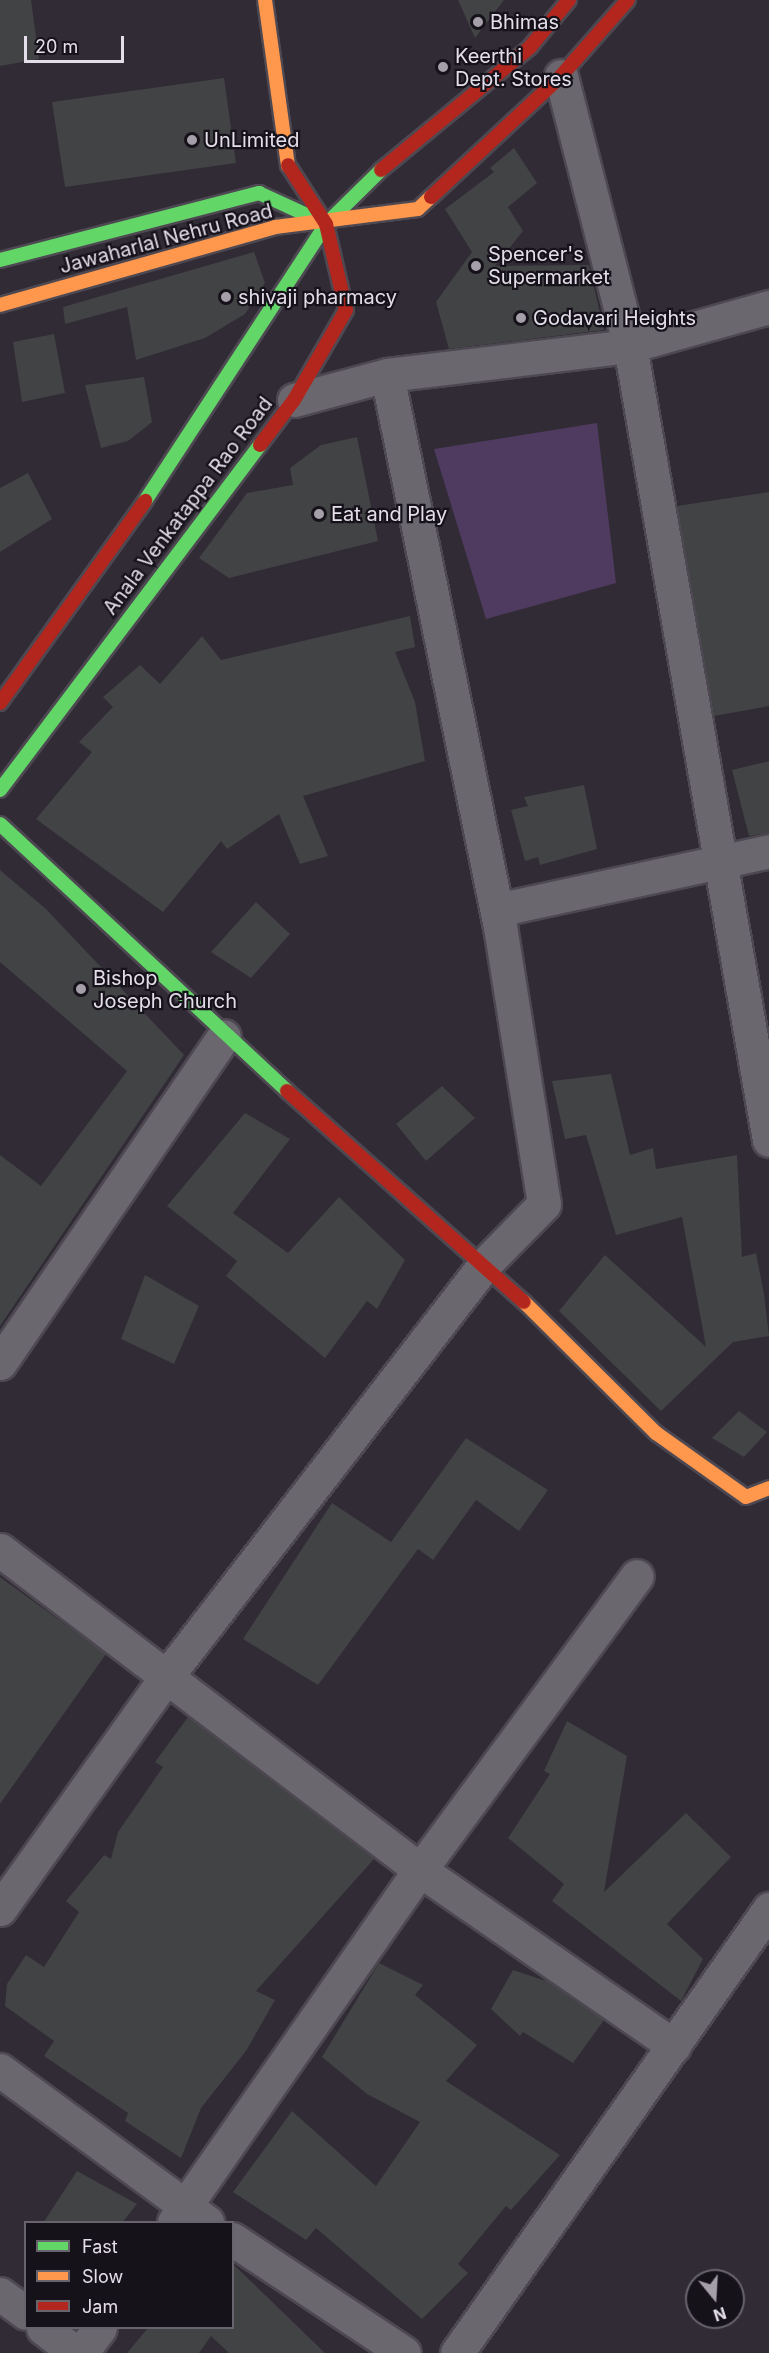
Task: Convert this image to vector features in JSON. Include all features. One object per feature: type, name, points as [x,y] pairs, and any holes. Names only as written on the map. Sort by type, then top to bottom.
[{"type":"main road","points":[[265,0],[288,174],[326,224],[418,209],[561,76],[628,0]]},
{"type":"main road","name":"Anala Venkatappa Rao Road","points":[[0,703],[149,495],[326,224],[379,172],[530,47],[569,0]]},
{"type":"main road","name":"Jawaharlal Nehru Road","points":[[0,260],[259,193],[326,224]]},
{"type":"main road","name":"Anala Venkatappa Rao Road","points":[[0,790],[294,400],[346,310],[326,224]]},
{"type":"main road","name":"Jawaharlal Nehru Road","points":[[0,305],[275,227],[326,224]]},
{"type":"main road","points":[[0,824],[224,1036],[485,1264],[656,1433],[747,1497],[769,1488]]},
{"type":"street","points":[[561,76],[630,346],[769,1140]]},
{"type":"street","points":[[294,400],[387,375],[630,346],[769,307]]},
{"type":"street","points":[[0,1909],[167,1676],[485,1264],[544,1203],[497,910],[387,375]]},
{"type":"street","points":[[497,910],[719,864],[769,851]]},
{"type":"street","points":[[0,1363],[224,1036]]},
{"type":"street","points":[[0,1550],[420,1870],[674,2046]]},
{"type":"street","points":[[0,2070],[189,2218],[420,1870],[637,1576]]},
{"type":"street","points":[[458,2353],[769,1909]]},
{"type":"street","points":[[234,2240],[404,2353]]},
{"type":"street","points":[[0,2294],[24,2312]]},
{"type":"street","points":[[45,2329],[76,2353]]},
{"type":"street","points":[[81,2353],[99,2329]]},
{"type":"shaded area","points":[[597,423],[616,583],[486,619],[434,449]]},
{"type":"building","points":[[0,0],[31,0],[39,59],[0,66]]},
{"type":"building","name":"Bhimas","points":[[458,0],[504,0],[475,38]]},
{"type":"building","points":[[224,78],[236,163],[65,187],[52,102]]},
{"type":"building","name":"Godavari Heights","points":[[514,148],[537,183],[508,207],[523,231],[495,266],[589,265],[604,330],[449,349],[436,302],[472,252],[445,209],[494,172],[490,168]]},
{"type":"building","points":[[254,252],[265,283],[245,314],[205,338],[136,360],[127,307],[65,324],[63,307]]},
{"type":"building","points":[[54,334],[65,393],[22,402],[13,342]]},
{"type":"building","points":[[144,377],[152,422],[128,441],[101,448],[85,385]]},
{"type":"building","name":"Eat and Play","points":[[357,437],[378,541],[229,578],[199,558],[247,493],[293,485],[290,468],[321,445]]},
{"type":"building","points":[[28,473],[52,519],[0,552],[0,488]]},
{"type":"building","points":[[769,492],[769,706],[714,716],[677,506]]},
{"type":"building","points":[[410,616],[415,647],[395,652],[415,702],[425,761],[303,796],[328,856],[300,864],[279,814],[227,849],[221,841],[163,912],[36,819],[92,752],[79,742],[113,707],[103,697],[140,665],[160,684],[202,636],[221,660]]},
{"type":"building","points":[[769,761],[769,833],[749,836],[732,770]]},
{"type":"building","points":[[584,785],[597,849],[540,865],[538,857],[525,861],[511,810],[528,806],[524,797]]},
{"type":"building","points":[[0,870],[46,909],[184,1055],[0,1326],[0,1155],[41,1186],[127,1071],[0,962]]},
{"type":"building","points":[[256,902],[290,934],[251,978],[211,952]]},
{"type":"building","points":[[611,1074],[630,1155],[653,1148],[656,1169],[737,1155],[742,1257],[756,1253],[764,1294],[769,1336],[733,1342],[661,1411],[559,1311],[605,1255],[706,1347],[682,1217],[616,1235],[586,1135],[565,1139],[552,1081]]},
{"type":"building","points":[[442,1086],[475,1118],[426,1161],[396,1124]]},
{"type":"building","points":[[245,1113],[290,1139],[233,1213],[288,1253],[339,1197],[405,1260],[377,1309],[367,1301],[325,1358],[226,1276],[237,1261],[167,1206]]},
{"type":"building","points":[[145,1275],[199,1306],[174,1364],[121,1339]]},
{"type":"building","points":[[739,1411],[767,1432],[744,1457],[712,1438]]},
{"type":"building","points":[[466,1438],[548,1490],[519,1531],[476,1500],[433,1560],[418,1549],[318,1685],[243,1639],[332,1503],[391,1542]]},
{"type":"building","points":[[0,1577],[106,1654],[0,1804]]},
{"type":"building","points":[[188,1717],[374,1859],[256,1991],[275,2000],[246,2051],[201,2108],[181,2158],[125,2121],[128,2113],[44,2056],[54,2041],[5,2006],[7,1984],[26,1955],[44,1967],[79,1912],[66,1901],[104,1855],[111,1859],[118,1832],[163,1767],[155,1762]]},
{"type":"building","points":[[567,1721],[627,1756],[604,1892],[686,1813],[731,1857],[667,1924],[703,1959],[681,2001],[552,1901],[564,1884],[508,1838],[550,1774],[544,1771]]},
{"type":"building","points":[[379,1963],[423,1985],[415,1995],[477,2045],[446,2081],[560,2155],[511,2210],[506,2206],[458,2264],[468,2273],[422,2319],[316,2228],[306,2240],[233,2192],[292,2111],[376,2186],[420,2122],[367,2094],[322,2057]]},
{"type":"building","points":[[513,1970],[549,1982],[604,2020],[573,2063],[523,2032],[520,2036],[491,2009]]},
{"type":"building","points":[[77,2171],[137,2204],[124,2221],[44,2221]]},
{"type":"building","points":[[234,2265],[325,2353],[229,2353],[211,2336],[199,2353],[127,2353],[147,2329],[234,2329]]},
{"type":"traffic: fast","points":[[145,501],[326,224],[381,170]]},
{"type":"traffic: fast","points":[[0,260],[259,193],[322,222]]},
{"type":"traffic: fast","points":[[0,790],[260,445]]},
{"type":"traffic: fast","points":[[0,824],[287,1091]]},
{"type":"traffic: slow","points":[[265,0],[288,165]]},
{"type":"traffic: slow","points":[[0,305],[275,227],[418,209],[431,197]]},
{"type":"traffic: slow","points":[[524,1302],[656,1433],[746,1497],[769,1488]]},
{"type":"traffic: jam","points":[[381,170],[530,47],[569,0]]},
{"type":"traffic: jam","points":[[431,197],[561,76],[628,0]]},
{"type":"traffic: jam","points":[[260,445],[294,400],[346,310],[326,224],[288,165]]},
{"type":"traffic: jam","points":[[0,703],[145,501]]},
{"type":"traffic: jam","points":[[287,1091],[524,1302]]},
{"type":"place","name":"Bhimas","points":[[478,22]]},
{"type":"place","name":"Keerthi Dept. Stores","points":[[443,67]]},
{"type":"place","name":"UnLimited","points":[[192,140]]},
{"type":"place","name":"Spencer's Supermarket","points":[[476,266]]},
{"type":"place","name":"shivaji pharmacy","points":[[226,297]]},
{"type":"place","name":"Godavari Heights","points":[[521,318]]},
{"type":"place","name":"Eat and Play","points":[[319,514]]},
{"type":"place","name":"Bishop Joseph Church","points":[[81,989]]}]
